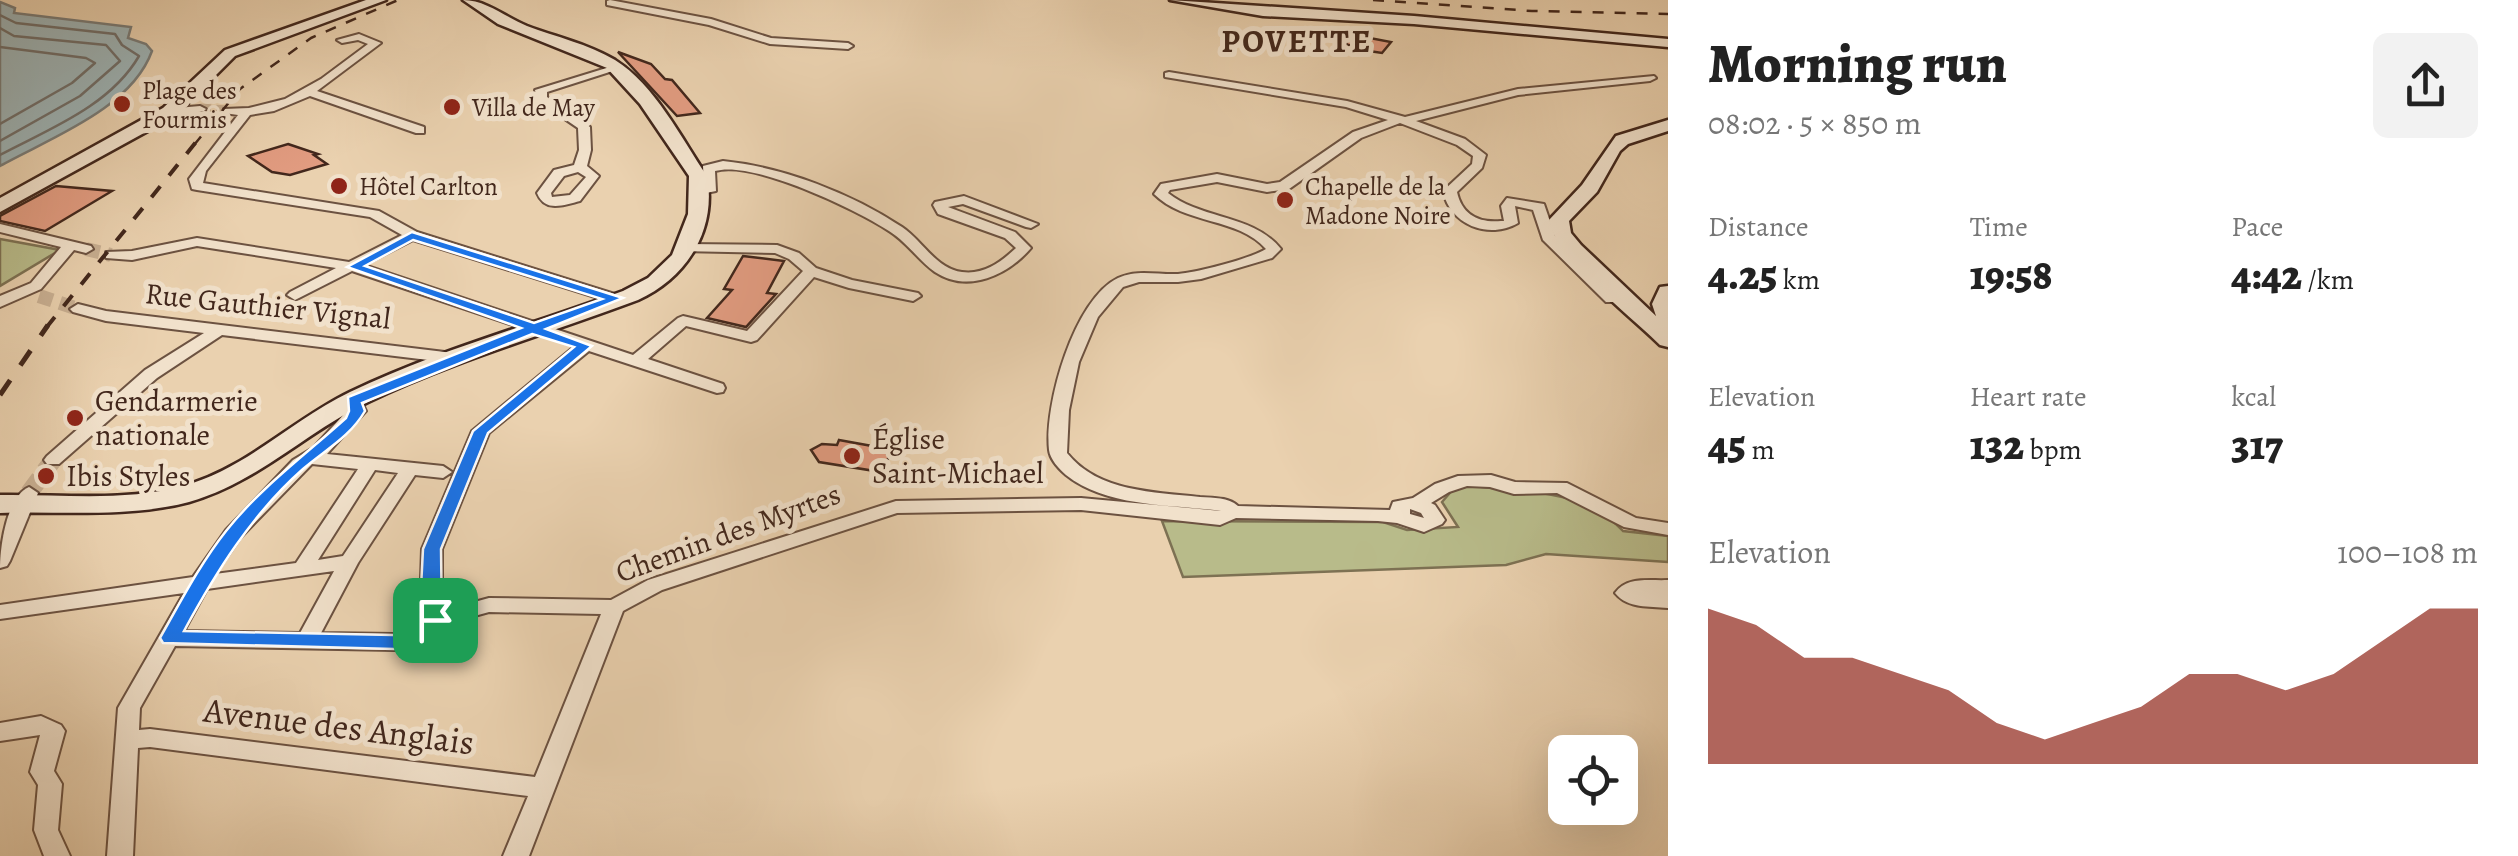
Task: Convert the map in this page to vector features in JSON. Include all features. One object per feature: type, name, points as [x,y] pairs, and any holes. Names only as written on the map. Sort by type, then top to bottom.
[{"type":"main road","points":[[0,206],[166,113],[193,106],[230,53],[379,0]]},
{"type":"main road","points":[[18,500],[150,499],[206,488],[248,468],[353,400],[666,275],[685,248],[701,192],[698,176],[617,68],[495,16],[470,0]]},
{"type":"main road","points":[[1177,0],[1263,12],[1414,20],[1668,43]]},
{"type":"main road","points":[[1666,331],[1574,249],[1561,234],[1560,220],[1590,188],[1613,148],[1622,140],[1668,125]]},
{"type":"main road","points":[[1666,331],[1663,304],[1668,292]]},
{"type":"street","points":[[610,4],[700,20],[770,41],[848,46]]},
{"type":"street","points":[[228,111],[270,111],[310,92],[376,42],[342,40]]},
{"type":"street","points":[[580,168],[585,150],[584,126],[542,98],[541,90],[617,68]]},
{"type":"street","points":[[1169,75],[1380,111],[1462,142],[1480,155],[1478,165],[1450,191],[1461,216],[1498,227],[1511,223],[1508,206],[1512,201],[1539,207],[1543,227],[1553,244],[1636,322],[1666,331]]},
{"type":"street","points":[[1233,512],[1226,505],[1096,486],[1072,474],[1058,446],[1070,358],[1094,310],[1118,283],[1135,278],[1210,273],[1272,252],[1272,244],[1265,238],[1170,203],[1160,190],[1206,178],[1268,188],[1284,186],[1356,135],[1401,120],[1518,92],[1650,78]]},
{"type":"street","points":[[310,92],[420,130]]},
{"type":"street","points":[[245,114],[200,170],[195,179],[197,186],[374,214],[394,222],[412,236],[616,298]]},
{"type":"street","points":[[701,192],[711,188],[708,170],[716,164],[732,163],[769,174],[854,206],[899,231],[944,273],[960,278],[979,278],[1007,266],[1024,248],[1010,235],[942,211],[940,204],[964,200],[1031,224]]},
{"type":"street","points":[[0,228],[79,247],[32,295],[0,302]]},
{"type":"street","points":[[295,295],[412,236]]},
{"type":"street","points":[[111,255],[130,256],[175,243],[197,242],[354,267],[717,388]]},
{"type":"street","points":[[685,248],[777,249],[794,256],[812,271],[849,284],[913,296]]},
{"type":"street","points":[[636,362],[683,321],[751,338],[812,271]]},
{"type":"street","name":"Rue Gauthier Vignal","points":[[78,309],[106,316],[453,358]]},
{"type":"street","points":[[53,460],[151,374],[220,329]]},
{"type":"street","points":[[435,620],[430,607],[432,549],[481,431],[585,346]]},
{"type":"street","points":[[120,856],[128,708],[233,534],[298,464],[352,420],[357,411],[353,400]]},
{"type":"street","points":[[310,458],[442,472]]},
{"type":"street","points":[[303,567],[370,464]]},
{"type":"street","points":[[306,641],[348,562],[410,468]]},
{"type":"street","name":"Chemin des Myrtes","points":[[170,638],[394,642],[411,637],[435,620],[489,605],[614,607],[655,586],[896,507],[1081,504],[1220,520],[1233,512],[1408,510],[1442,488],[1465,480],[1514,488],[1560,487],[1630,523],[1668,529]]},
{"type":"street","points":[[0,562],[18,500]]},
{"type":"street","points":[[0,612],[348,562]]},
{"type":"street","points":[[1668,587],[1631,588],[1625,593],[1634,598],[1668,601]]},
{"type":"street","points":[[516,856],[614,607]]},
{"type":"street","points":[[0,732],[41,726],[53,731],[42,772],[50,784],[46,830],[57,856]]},
{"type":"street","name":"Avenue des Anglais","points":[[125,741],[150,738],[544,788]]},
{"type":"green space","points":[[0,239],[60,250],[0,286]]},
{"type":"green space","points":[[1455,487],[1569,499],[1606,516],[1623,531],[1668,536],[1668,562],[1546,554],[1506,565],[1183,577],[1162,521],[1383,522],[1407,530],[1458,527],[1442,502]]},
{"type":"water","points":[[0,2],[15,8],[14,13],[131,27],[128,38],[146,44],[152,51],[126,90],[108,105],[65,133],[0,166]]},
{"type":"building","points":[[1354,35],[1391,42],[1382,53],[1369,51],[1345,44]]},
{"type":"building","points":[[618,52],[651,64],[665,79],[672,80],[700,113],[677,116]]},
{"type":"building","points":[[288,144],[318,154],[314,155],[327,164],[290,175],[272,172],[248,156]]},
{"type":"building","points":[[56,186],[112,191],[45,231],[0,221],[0,216]]},
{"type":"building","points":[[743,256],[784,261],[767,293],[776,294],[746,327],[707,318],[732,290],[724,289]]},
{"type":"building","name":"Église Saint-Michael","points":[[839,440],[883,448],[881,452],[890,454],[884,468],[877,467],[875,471],[819,462],[811,450],[822,444],[837,445]]},
{"type":"tunnel","points":[[200,109],[228,111]]},
{"type":"tunnel","points":[[86,249],[111,255]]},
{"type":"tunnel","points":[[39,296],[78,309]]},
{"type":"tunnel","points":[[29,493],[53,460]]},
{"type":"railway","points":[[194,145],[240,89],[311,38],[398,0]]},
{"type":"railway","points":[[1373,0],[1532,11],[1668,14]]},
{"type":"railway","points":[[46,328],[196,142]]},
{"type":"railway","points":[[0,395],[48,325]]},
{"type":"place","name":"Plage des Fourmis","points":[[122,104]]},
{"type":"place","name":"Villa de May","points":[[452,107]]},
{"type":"place","name":"Hôtel Carlton","points":[[339,186]]},
{"type":"place","name":"Chapelle de la Madone Noire","points":[[1285,200]]},
{"type":"place","name":"Gendarmerie nationale","points":[[75,418]]},
{"type":"place","name":"Église Saint-Michael","points":[[852,456]]},
{"type":"place","name":"Ibis Styles","points":[[46,476]]},
{"type":"district","name":"POVETTE","points":[[1297,41]]},
{"type":"route","points":[[435,620],[411,637],[394,642],[170,638],[207,571],[233,534],[298,464],[318,452],[352,420],[357,411],[353,400],[453,358],[533,328],[616,298],[412,236],[354,267],[524,324],[533,328],[544,333],[585,346],[481,431],[432,549],[430,607],[435,620]]}]
